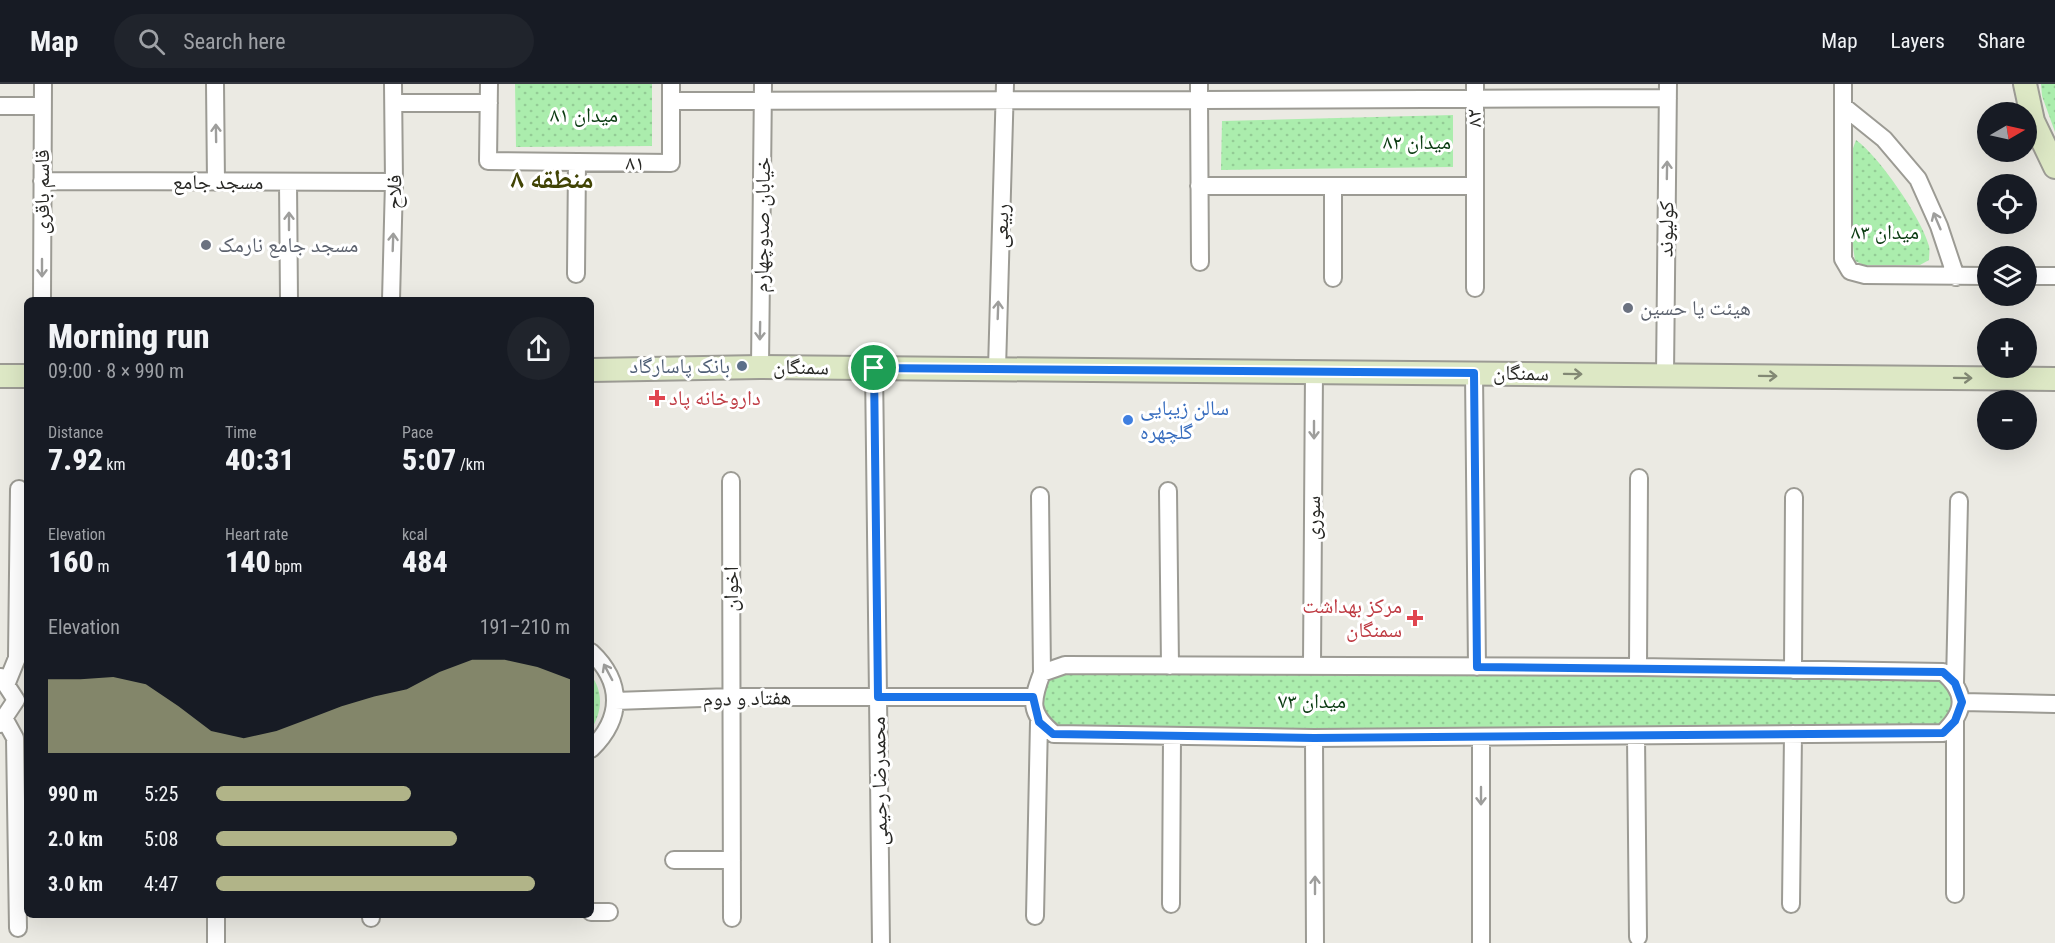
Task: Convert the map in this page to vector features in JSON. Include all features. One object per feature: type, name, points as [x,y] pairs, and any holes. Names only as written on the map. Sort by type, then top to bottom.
[{"type":"main road","points":[[2008,84],[2020,102]]},
{"type":"main road","points":[[2025,84],[2029,102]]},
{"type":"main road","points":[[2037,129],[2055,167]]},
{"type":"main road","name":"سمنگان","points":[[594,370],[760,367],[2055,379]]},
{"type":"main road","points":[[0,376],[24,376]]},
{"type":"street","name":"قاسم باقری","points":[[42,297],[43,84]]},
{"type":"street","points":[[215,84],[216,182]]},
{"type":"street","name":"فلاح","points":[[391,297],[394,182],[393,84]]},
{"type":"street","name":"۸۱","points":[[489,84],[488,161],[670,163],[671,84]]},
{"type":"street","points":[[1843,84],[1843,259],[1850,271],[1865,275],[1977,276]]},
{"type":"street","points":[[1475,91],[1668,91]]},
{"type":"street","name":"۸۲","points":[[671,101],[763,92],[1475,91],[1475,288]]},
{"type":"street","name":"کولیوند","points":[[1665,375],[1668,91]]},
{"type":"street","name":"خیابان صدوچهارم","points":[[760,367],[763,92]]},
{"type":"street","name":"ربیعی","points":[[997,369],[1005,92]]},
{"type":"street","points":[[1199,92],[1200,262]]},
{"type":"street","points":[[394,103],[489,103]]},
{"type":"street","points":[[0,106],[43,106]]},
{"type":"street","points":[[1843,106],[1884,139],[1918,179],[1939,226],[1956,277]]},
{"type":"street","points":[[576,274],[578,162]]},
{"type":"street","name":"مسجد جامع","points":[[42,181],[394,182]]},
{"type":"street","points":[[288,182],[289,297]]},
{"type":"street","points":[[1199,186],[1475,186]]},
{"type":"street","points":[[1333,186],[1333,278]]},
{"type":"street","points":[[2037,276],[2055,276]]},
{"type":"street","name":"محمدرضا رحیمی","points":[[874,368],[881,943]]},
{"type":"street","name":"سوری","points":[[1312,665],[1314,371]]},
{"type":"street","points":[[1474,373],[1477,667]]},
{"type":"street","points":[[1638,667],[1639,478]]},
{"type":"street","name":"اخوان","points":[[731,481],[732,918]]},
{"type":"street","points":[[18,489],[17,658],[3,680],[22,700],[2,721],[15,738],[18,928]]},
{"type":"street","points":[[1168,491],[1170,666]]},
{"type":"street","points":[[1035,916],[1039,722],[1033,697],[1042,673],[1040,496]]},
{"type":"street","points":[[1793,670],[1794,497]]},
{"type":"street","points":[[1955,894],[1955,721],[1962,702],[1955,683],[1959,501]]},
{"type":"street","points":[[594,655],[603,664],[613,681],[615,701],[612,720],[603,737],[594,746]]},
{"type":"street","points":[[1042,673],[1065,665],[1638,667],[1943,672],[1955,683]]},
{"type":"street","name":"هفتاد و دوم","points":[[615,701],[731,697],[1033,697]]},
{"type":"street","points":[[1962,702],[2055,704]]},
{"type":"street","points":[[1039,722],[1053,734],[1314,738],[1943,733],[1955,721]]},
{"type":"street","points":[[1791,904],[1792,734]]},
{"type":"street","points":[[1636,736],[1638,937]]},
{"type":"street","points":[[1171,904],[1172,737]]},
{"type":"street","points":[[1481,737],[1481,943]]},
{"type":"street","points":[[1314,738],[1315,943]]},
{"type":"street","points":[[674,860],[732,860]]},
{"type":"street","points":[[594,912],[609,912]]},
{"type":"street","points":[[216,918],[216,943]]},
{"type":"green space","name":"میدان ۸۱","points":[[515,84],[652,84],[652,146],[516,147]]},
{"type":"green space","points":[[2041,84],[2055,84],[2055,132],[2042,96]]},
{"type":"green space","name":"میدان ۸۲","points":[[1453,115],[1453,167],[1221,170],[1222,121]]},
{"type":"green space","name":"میدان ۸۳","points":[[1856,140],[1887,173],[1909,205],[1925,234],[1929,248],[1929,260],[1920,265],[1864,265],[1855,261],[1852,151]]},
{"type":"green space","name":"میدان ۷۳","points":[[1943,672],[1962,702],[1943,733],[1054,734],[1039,720],[1042,673]]},
{"type":"green space","points":[[594,680],[600,696],[594,723]]},
{"type":"place","name":"مسجد جامع نارمک","points":[[206,245]]},
{"type":"place","name":"هیئت یا حسین","points":[[1628,308]]},
{"type":"place","name":"بانک پاسارگاد","points":[[742,366]]},
{"type":"place","name":"داروخانه پاد","points":[[657,398]]},
{"type":"place","name":"سالن زیبایی گلچهره","points":[[1128,420]]},
{"type":"place","name":"مرکز بهداشت سمنگان","points":[[1415,618]]},
{"type":"district","name":"منطقه ۸","points":[[552,179]]},
{"type":"route","points":[[874,368],[1474,373],[1477,667],[1943,672],[1955,683],[1962,702],[1955,721],[1943,733],[1314,738],[1053,734],[1039,722],[1033,697],[878,697],[874,368]]}]
